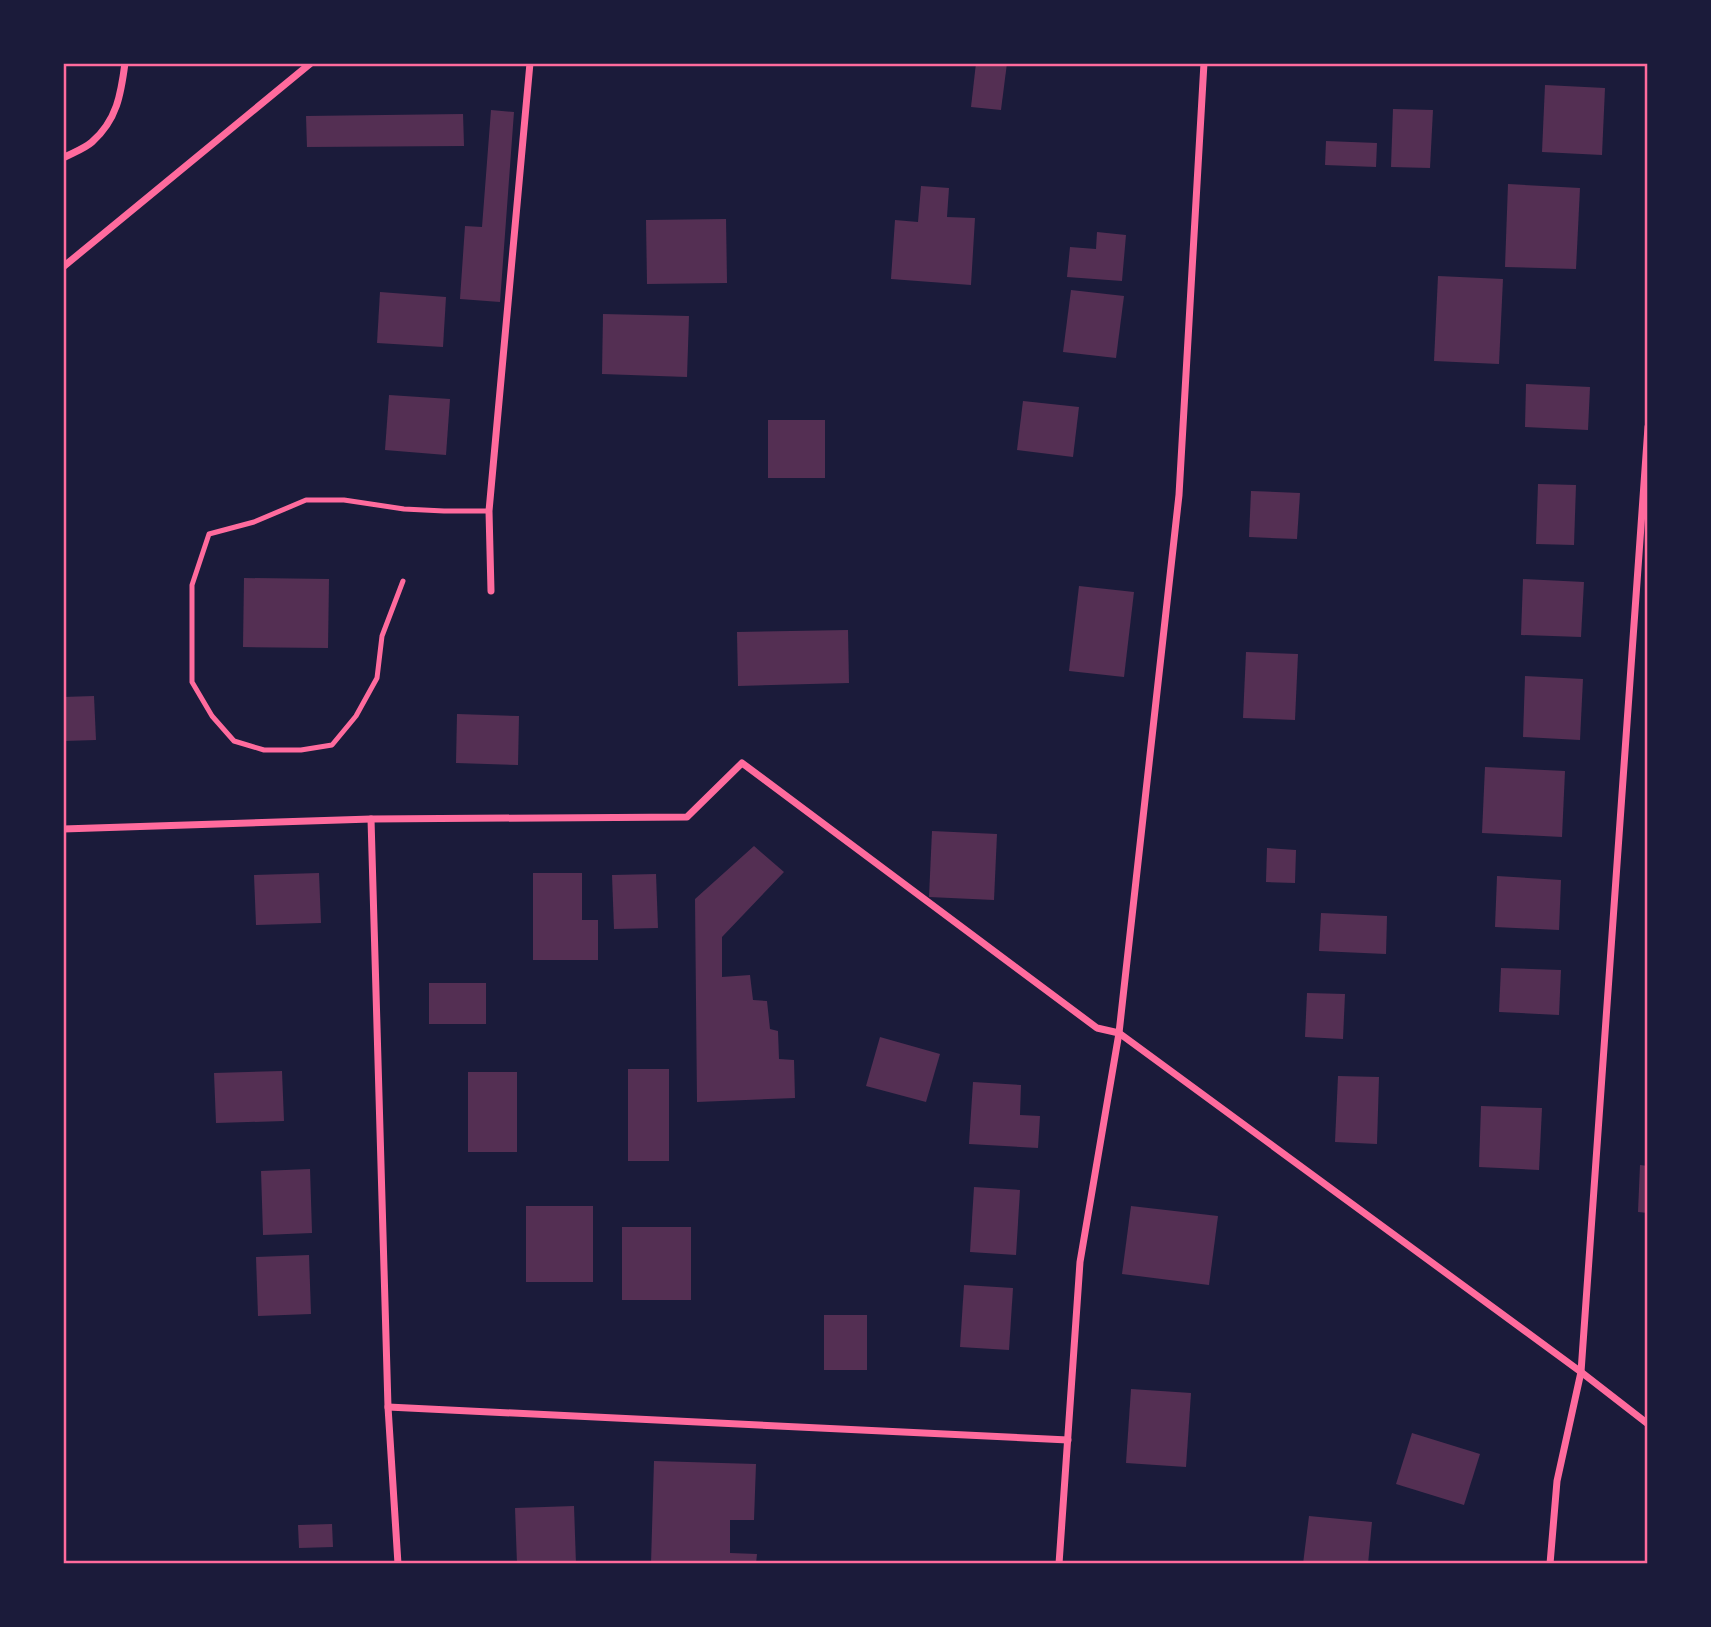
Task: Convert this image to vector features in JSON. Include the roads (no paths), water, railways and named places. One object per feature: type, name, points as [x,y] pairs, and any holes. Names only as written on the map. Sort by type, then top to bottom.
[{"type":"street","points":[[63,158],[91,144],[113,118],[122,88],[125,63]]},
{"type":"street","points":[[65,262],[311,63]]},
{"type":"street","points":[[491,591],[489,511],[530,63]]},
{"type":"street","points":[[1059,1564],[1080,1262],[1119,1033],[1179,495],[1204,63]]},
{"type":"street","points":[[1550,1564],[1557,1481],[1581,1372],[1648,427]]},
{"type":"street","points":[[63,828],[371,819],[687,817],[741,764],[1097,1028],[1119,1033],[1648,1424]]},
{"type":"street","points":[[371,819],[387,1407],[398,1564]]},
{"type":"street","points":[[387,1407],[1068,1440]]},
{"type":"lane","points":[[403,581],[382,636],[377,678],[356,716],[332,745],[301,750],[264,750],[234,741],[212,716],[192,682],[192,584],[209,534],[254,522],[306,500],[344,500],[444,512],[489,511]]}]
